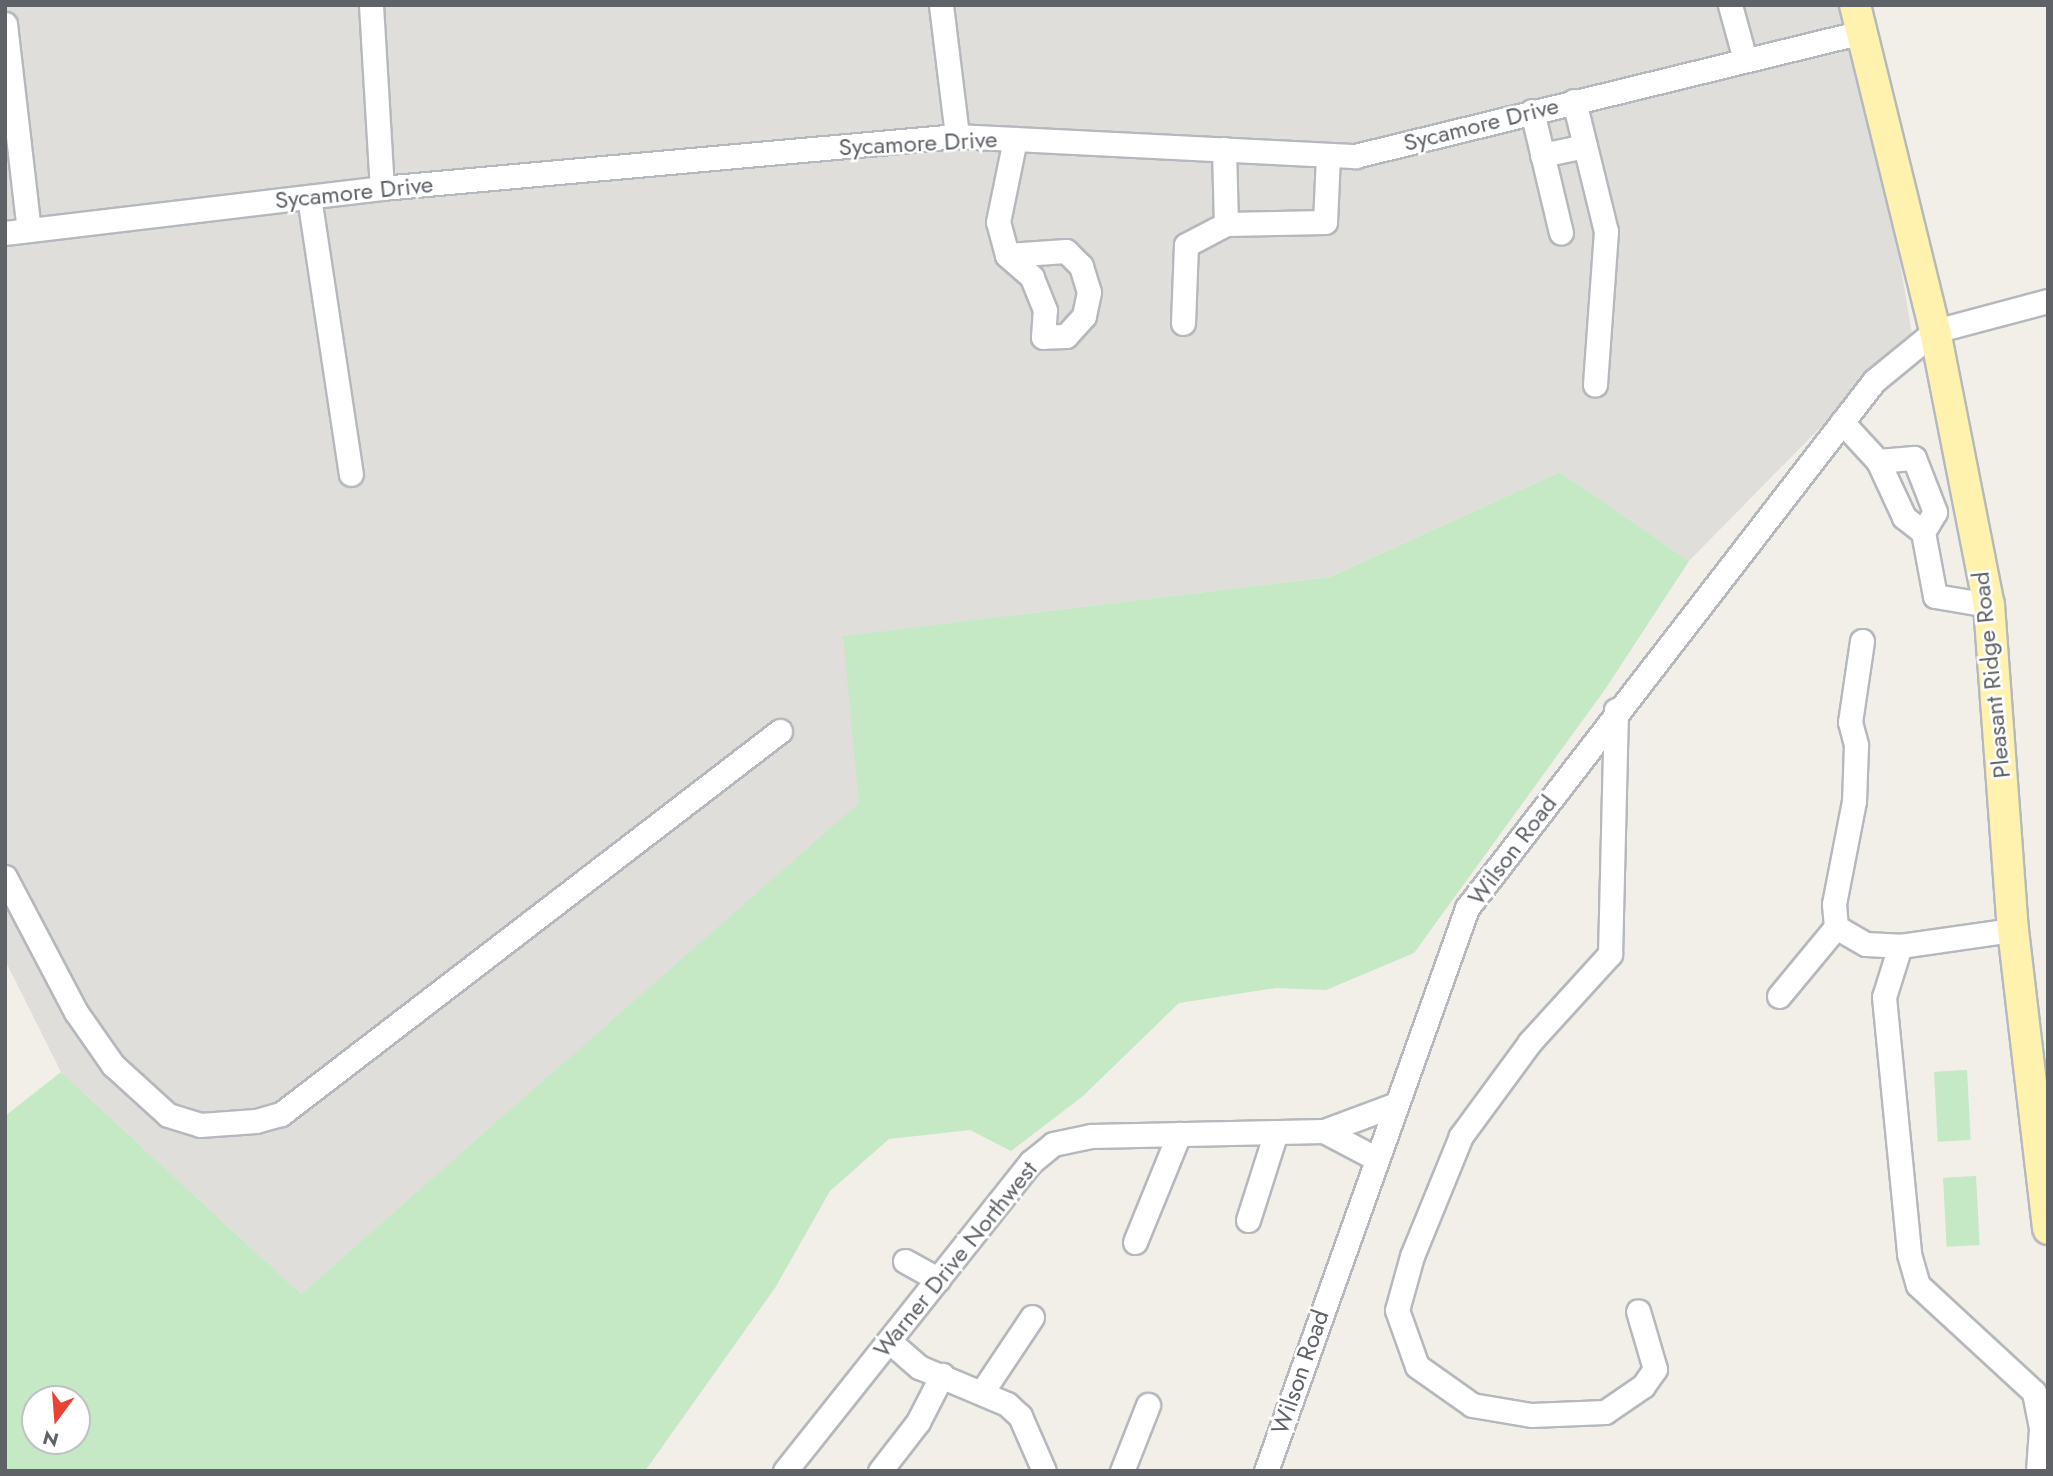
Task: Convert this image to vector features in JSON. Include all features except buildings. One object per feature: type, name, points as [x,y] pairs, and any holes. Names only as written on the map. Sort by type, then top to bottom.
[{"type":"main road","name":"Pleasant Ridge Road","points":[[1859,18],[1934,331],[1989,605],[2013,930],[2047,1227]]},
{"type":"street","points":[[371,5],[382,188]]},
{"type":"street","points":[[941,5],[957,136]]},
{"type":"street","points":[[1730,5],[1745,60]]},
{"type":"street","name":"Sycamore Drive","points":[[5,233],[382,188],[957,136],[1355,156],[1745,60],[1859,18]]},
{"type":"street","points":[[5,24],[29,230]]},
{"type":"street","points":[[1574,101],[1606,231],[1595,385]]},
{"type":"street","points":[[1532,111],[1561,233]]},
{"type":"street","points":[[1007,255],[998,222],[1015,139]]},
{"type":"street","points":[[1542,155],[1585,146]]},
{"type":"street","points":[[1224,149],[1226,224]]},
{"type":"street","points":[[1183,323],[1186,245],[1226,224],[1325,222],[1328,155]]},
{"type":"street","points":[[309,197],[351,474]]},
{"type":"street","points":[[1934,331],[2048,300]]},
{"type":"street","name":"Wilson Road","points":[[1266,1471],[1375,1158],[1467,908],[1616,710],[1874,381],[1934,331]]},
{"type":"street","points":[[1842,422],[1878,461],[1904,517],[1923,532],[1936,596],[1989,605]]},
{"type":"street","points":[[1878,461],[1914,458],[1935,512],[1923,532]]},
{"type":"street","points":[[1779,996],[1836,927],[1834,904],[1854,801],[1856,745],[1850,722],[1862,641]]},
{"type":"street","points":[[1616,710],[1610,954],[1530,1042],[1461,1136],[1412,1255],[1397,1310],[1417,1366],[1472,1405],[1531,1415],[1605,1412],[1643,1386],[1655,1369],[1638,1311]]},
{"type":"street","points":[[5,877],[76,1012],[113,1065],[168,1115],[200,1125],[238,1125],[281,1114],[780,731]]},
{"type":"street","points":[[1836,927],[1866,943],[1900,946],[2013,930]]},
{"type":"street","points":[[1900,946],[1885,1010],[1909,1254],[1918,1285],[2034,1392],[2041,1429],[2034,1470]]},
{"type":"street","points":[[1324,1130],[1394,1105]]},
{"type":"street","points":[[1324,1130],[1375,1158]]},
{"type":"street","name":"Warner Drive Northwest","points":[[785,1471],[1031,1162],[1053,1144],[1091,1136],[1324,1130]]},
{"type":"street","points":[[1248,1220],[1276,1132]]},
{"type":"street","points":[[1135,1242],[1180,1134]]},
{"type":"street","points":[[905,1261],[938,1279]]},
{"type":"street","points":[[982,1392],[1032,1317]]},
{"type":"street","points":[[889,1341],[919,1367],[982,1392],[1020,1416],[1044,1471]]},
{"type":"street","points":[[880,1471],[918,1422],[942,1375]]},
{"type":"street","points":[[1122,1471],[1148,1405]]},
{"type":"shaded area","points":[[5,5],[1857,5],[1912,334],[1689,561],[1560,472],[1330,577],[844,636],[860,803],[301,1294],[61,1072],[5,960]]},
{"type":"green space","points":[[1560,472],[1689,561],[1606,688],[1414,953],[1326,990],[1276,988],[1179,1003],[1083,1096],[1011,1151],[970,1130],[889,1139],[830,1191],[775,1288],[645,1471],[5,1471],[5,1116],[61,1072],[301,1294],[859,803],[843,636],[1330,577]]},
{"type":"green space","points":[[1967,1070],[1971,1140],[1938,1142],[1934,1072]]},
{"type":"green space","points":[[1976,1176],[1980,1245],[1947,1247],[1943,1178]]}]
